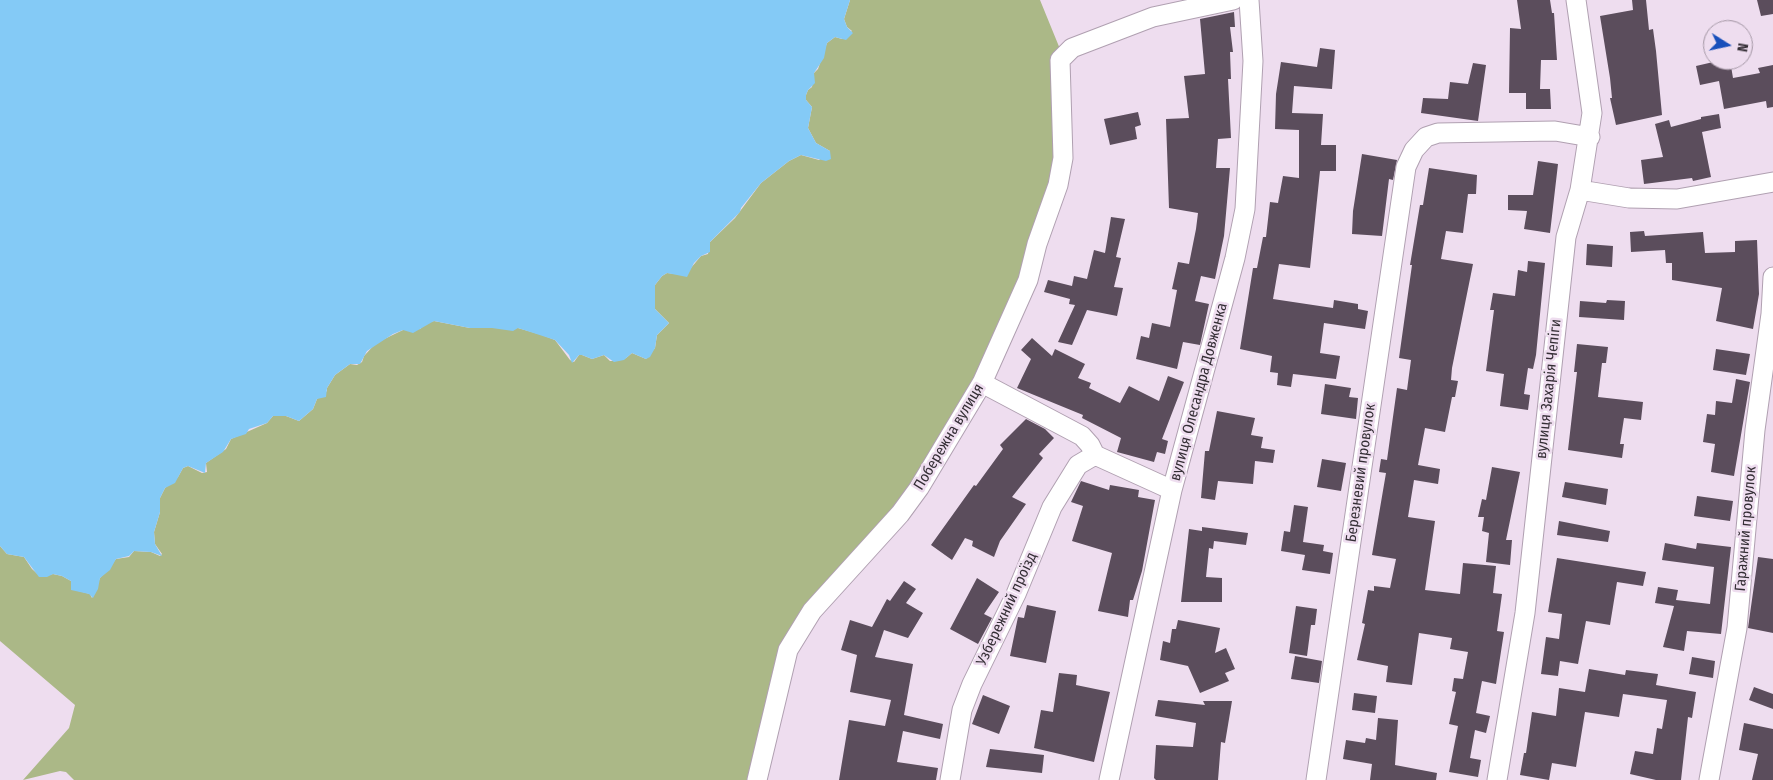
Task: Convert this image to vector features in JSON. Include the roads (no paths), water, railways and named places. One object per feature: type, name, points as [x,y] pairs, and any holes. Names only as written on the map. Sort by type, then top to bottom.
[{"type":"street","points":[[1151,8],[1233,0]]},
{"type":"street","name":"вулиця Олесандра Довженка","points":[[1109,780],[1172,490],[1235,258],[1245,208],[1252,126],[1254,60],[1249,0]]},
{"type":"street","name":"вулиця Захарія Чепіги","points":[[1497,780],[1525,613],[1566,236],[1580,190],[1590,137],[1592,113],[1576,0]]},
{"type":"street","name":"Побережна вулиця","points":[[758,780],[781,675],[788,650],[797,633],[812,611],[900,514],[919,488],[982,383],[1028,280],[1037,244],[1058,185],[1064,140],[1061,112],[1060,60],[1072,48],[1151,8]]},
{"type":"street","name":"Березневий провулок","points":[[1316,780],[1406,167],[1414,150],[1426,137],[1438,132],[1555,131],[1590,137]]},
{"type":"street","points":[[1580,190],[1629,198],[1677,199],[1773,182]]},
{"type":"street","name":"Гаражний провулок","points":[[1709,780],[1737,628],[1755,430],[1771,314],[1773,277]]},
{"type":"street","points":[[982,383],[1082,436],[1090,445],[1095,455],[1172,490]]},
{"type":"street","name":"Узбережний проїзд","points":[[950,780],[962,710],[972,684],[1016,594],[1052,507],[1078,465],[1095,455]]},
{"type":"water","points":[[0,0],[850,0],[844,19],[847,27],[853,33],[846,40],[835,37],[827,43],[824,58],[814,73],[815,83],[806,95],[806,100],[812,107],[808,128],[816,143],[830,151],[831,159],[826,161],[801,155],[789,161],[761,183],[741,208],[740,212],[710,242],[710,252],[701,256],[694,263],[687,277],[667,273],[662,276],[655,285],[655,309],[669,323],[657,335],[655,348],[650,357],[646,359],[632,353],[624,360],[614,362],[604,355],[592,359],[579,355],[572,363],[569,355],[555,340],[518,328],[513,331],[492,328],[470,328],[434,321],[413,333],[403,330],[393,334],[367,351],[360,364],[350,364],[335,375],[327,388],[326,397],[317,399],[313,409],[299,421],[286,416],[273,416],[267,423],[249,429],[246,434],[231,439],[223,452],[206,463],[205,473],[188,466],[183,468],[175,483],[165,488],[160,498],[160,512],[154,532],[155,544],[162,556],[151,552],[134,551],[129,556],[116,559],[110,570],[100,578],[98,589],[93,598],[89,594],[71,590],[71,581],[62,576],[53,574],[47,577],[39,577],[24,557],[7,554],[0,546]]}]
